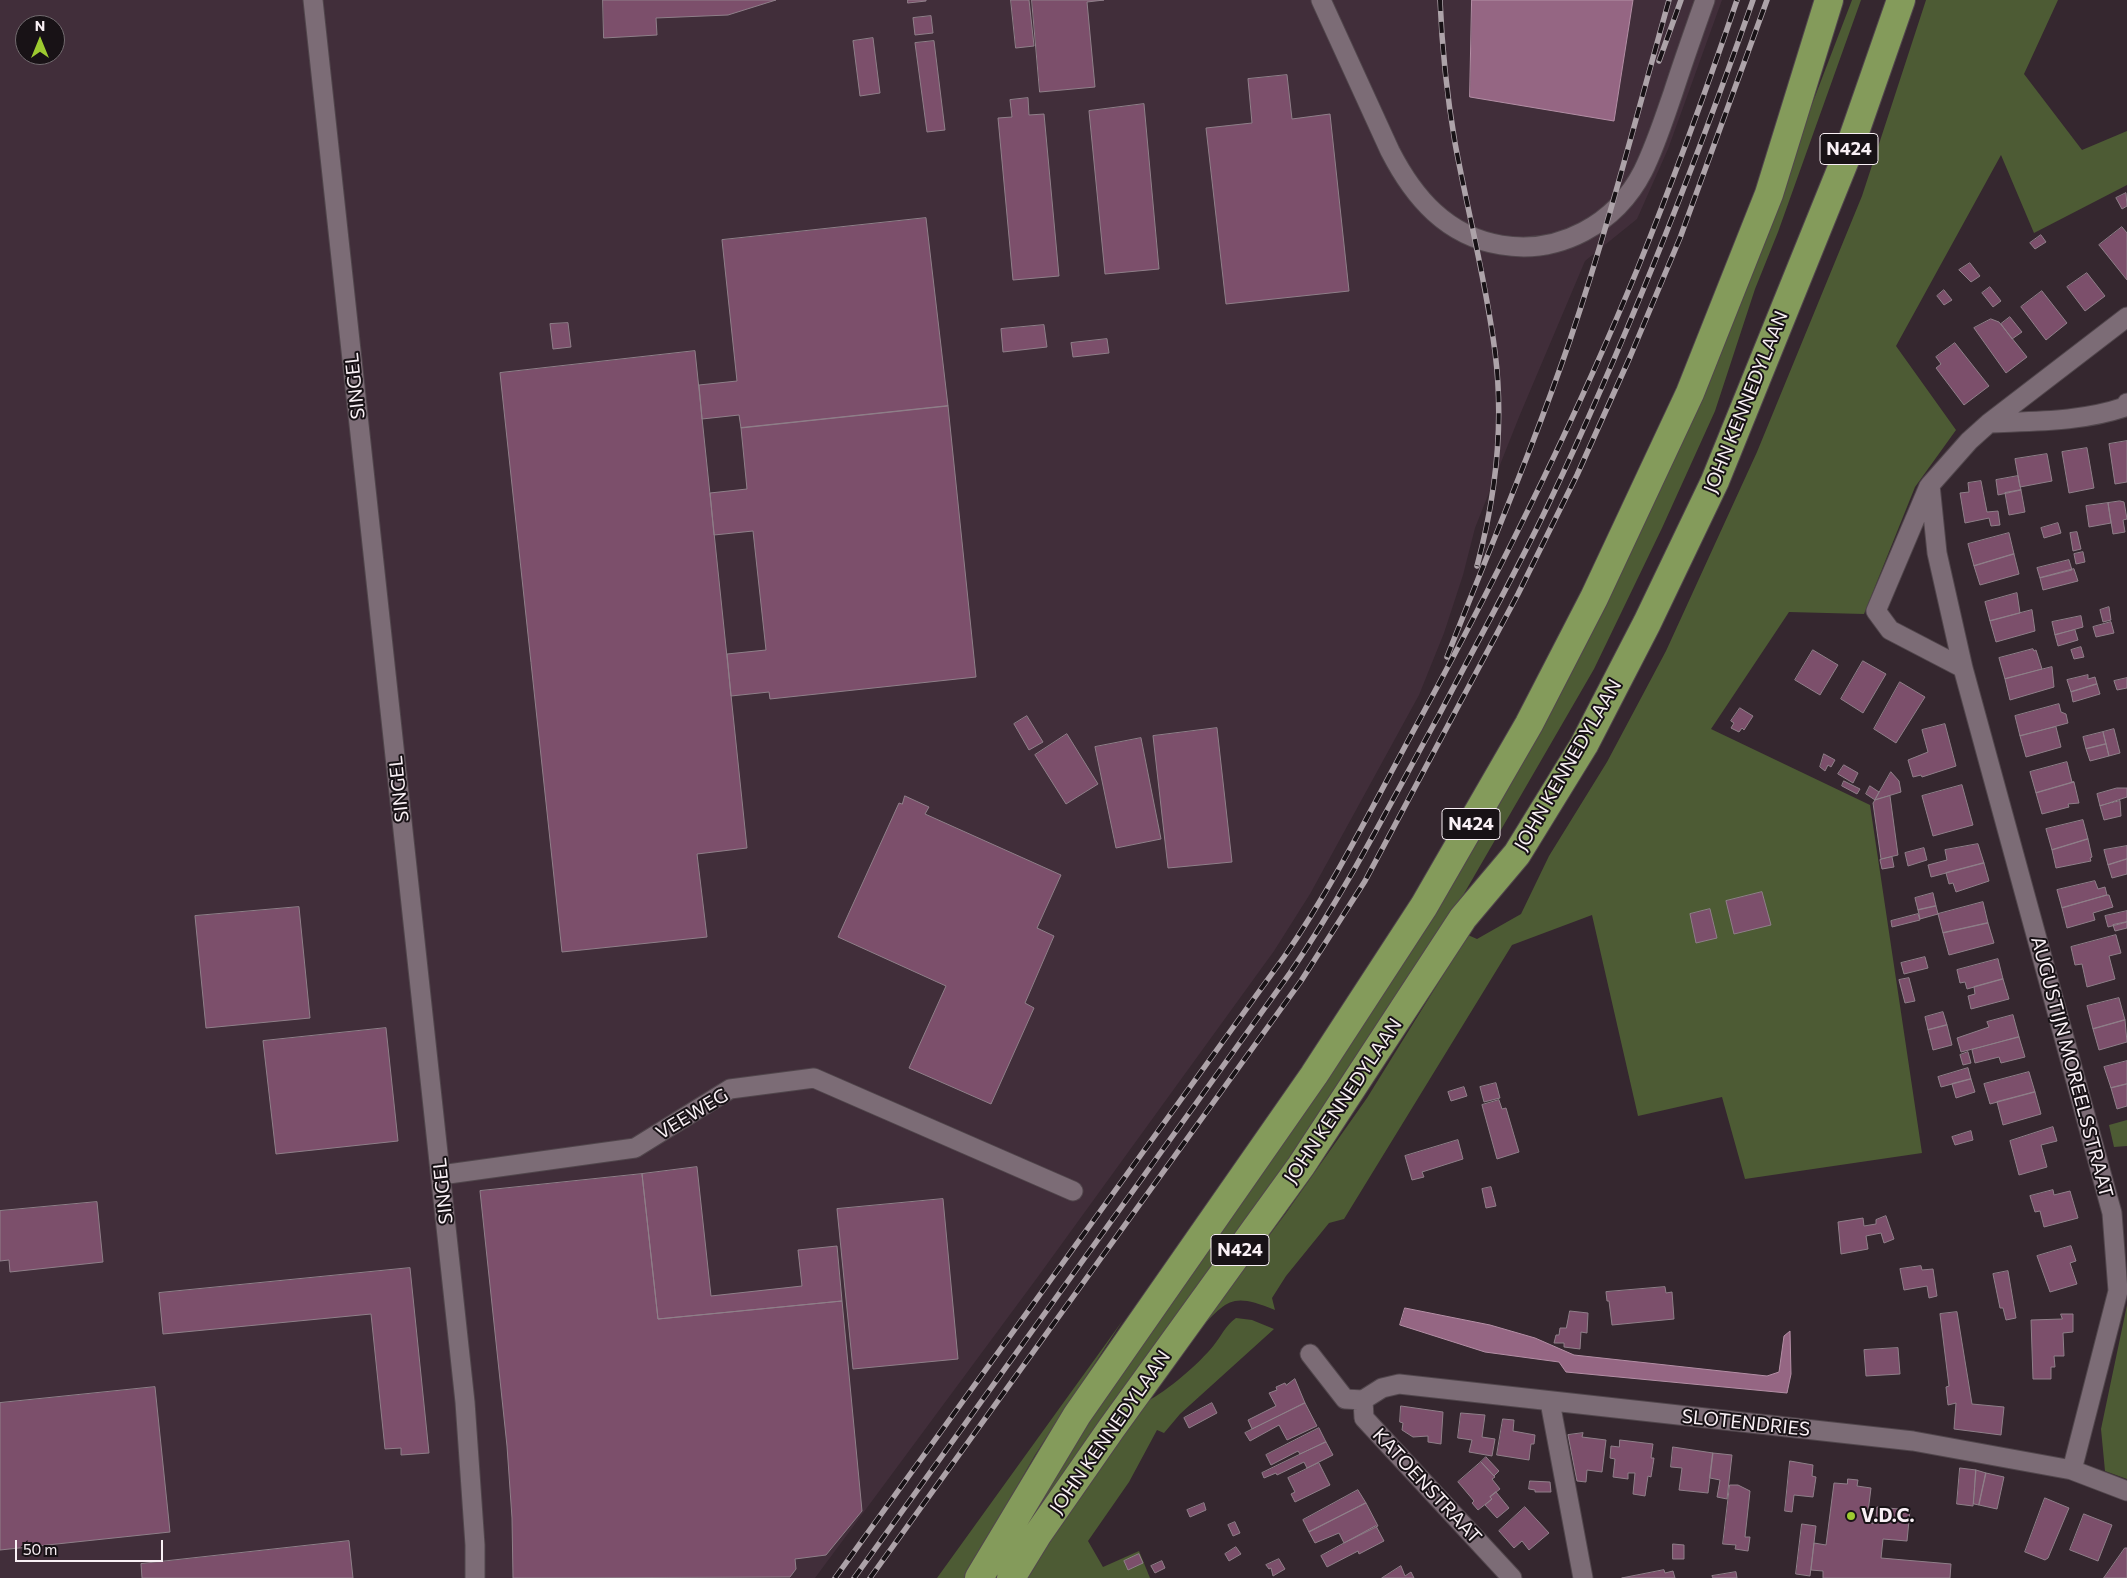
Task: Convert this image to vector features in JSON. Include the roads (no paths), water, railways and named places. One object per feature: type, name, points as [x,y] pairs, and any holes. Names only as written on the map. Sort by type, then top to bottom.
[{"type":"highway","name":"JOHN KENNEDYLAAN","points":[[979,1578],[1077,1415],[1314,1075],[1424,906],[1529,724],[1594,598],[1690,393],[1769,194],[1829,0]]},
{"type":"highway","name":"JOHN KENNEDYLAAN","points":[[1012,1578],[1038,1534],[1111,1429],[1312,1150],[1463,918],[1518,854],[1584,745],[1647,623],[1715,481],[1847,155],[1901,0]]},
{"type":"street","name":"SINGEL","points":[[313,0],[465,1402],[475,1545],[475,1578]]},
{"type":"street","points":[[1321,0],[1390,151],[1416,193],[1440,218],[1461,233],[1495,244],[1522,247],[1554,243],[1578,235],[1610,214],[1634,186],[1642,172],[1663,120],[1705,0]]},
{"type":"street","points":[[1963,668],[1890,630],[1876,611],[1930,485],[1969,441],[1989,423],[2127,317]]},
{"type":"street","points":[[1989,423],[2073,420],[2102,415],[2125,408],[2127,403]]},
{"type":"street","name":"AUGUSTIJN MOREELSSTRAAT","points":[[1930,485],[1937,552],[1963,668],[2112,1213],[2118,1291],[2072,1470]]},
{"type":"street","name":"VEEWEG","points":[[441,1175],[635,1148],[730,1089],[814,1078],[1073,1191]]},
{"type":"street","points":[[1310,1354],[1345,1399],[1363,1400]]},
{"type":"street","name":"SLOTENDRIES","points":[[1363,1400],[1382,1388],[1399,1384],[1913,1441],[2072,1470],[2127,1491]]},
{"type":"street","name":"KATOENSTRAAT","points":[[1363,1400],[1364,1418],[1512,1578]]},
{"type":"street","points":[[1550,1402],[1583,1578]]},
{"type":"railway","points":[[1440,0],[1445,72],[1452,125],[1487,299],[1498,379],[1498,432],[1493,486],[1484,540],[1477,566]]},
{"type":"railway","points":[[1447,657],[1526,460],[1570,340],[1610,213],[1669,0]]},
{"type":"railway","points":[[1659,61],[1681,0]]},
{"type":"railway","points":[[835,1578],[1284,957],[1339,869],[1479,607],[1535,496],[1588,384],[1637,270],[1663,203],[1737,0]]},
{"type":"railway","points":[[854,1578],[1290,973],[1349,878],[1386,813],[1509,583],[1578,441],[1658,254],[1707,128],[1753,0]]},
{"type":"railway","points":[[870,1578],[1301,981],[1365,881],[1518,594],[1577,475],[1630,357],[1680,238],[1767,0]]},
{"type":"place","name":"V.D.C.","points":[[1851,1516]]}]
